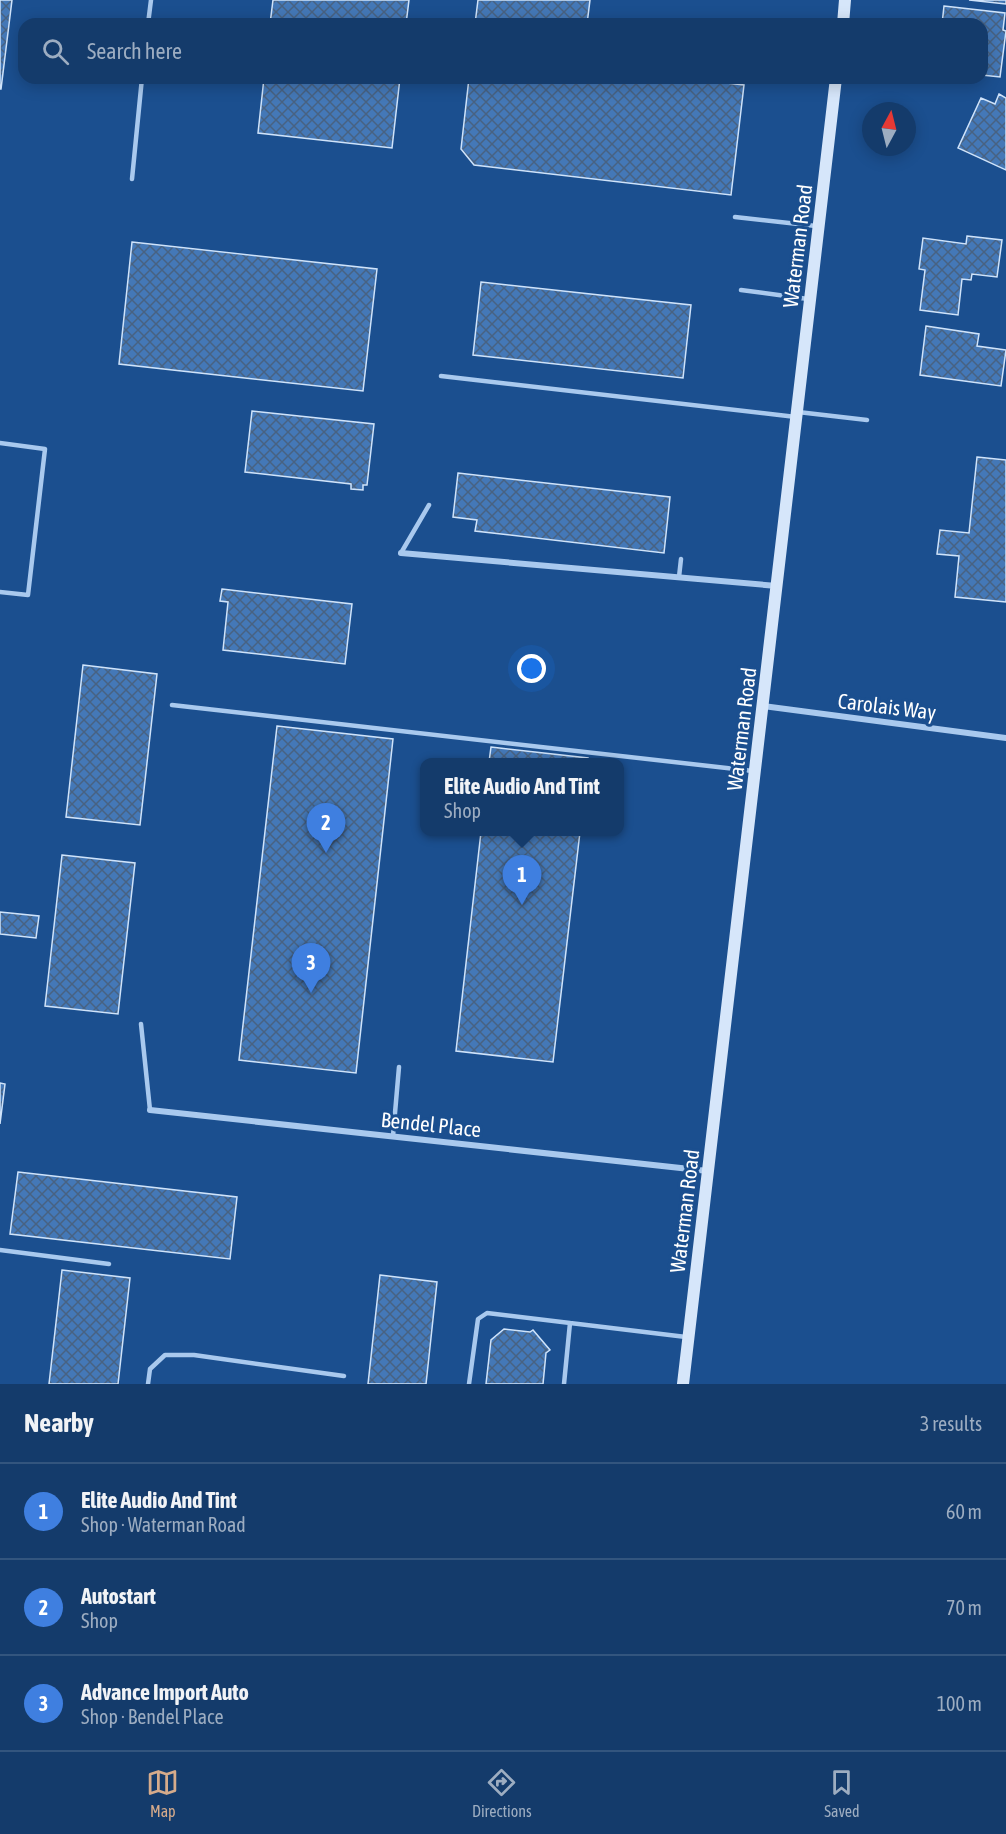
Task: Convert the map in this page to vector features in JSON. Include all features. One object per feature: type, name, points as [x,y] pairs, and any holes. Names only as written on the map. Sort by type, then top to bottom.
[{"type":"main road","points":[[844,18],[845,0]]},
{"type":"main road","name":"Waterman Road","points":[[683,1384],[835,84]]},
{"type":"street","points":[[401,553],[777,586]]},
{"type":"street","name":"Carolais Way","points":[[763,706],[1006,738]]},
{"type":"street","name":"Bendel Place","points":[[150,1110],[708,1171]]},
{"type":"lane","points":[[149,18],[151,0]]},
{"type":"lane","points":[[132,179],[141,84]]},
{"type":"lane","points":[[735,217],[819,226]]},
{"type":"lane","points":[[741,290],[811,299]]},
{"type":"lane","points":[[441,376],[797,415],[867,420]]},
{"type":"lane","points":[[0,443],[45,448],[28,595],[0,592]]},
{"type":"lane","points":[[401,553],[429,505]]},
{"type":"lane","points":[[679,578],[681,559]]},
{"type":"lane","points":[[172,705],[756,772]]},
{"type":"lane","points":[[141,1024],[150,1110]]},
{"type":"lane","points":[[393,1136],[399,1067]]},
{"type":"lane","points":[[0,1250],[109,1264]]},
{"type":"lane","points":[[469,1384],[478,1320],[487,1313],[689,1338]]},
{"type":"lane","points":[[564,1384],[570,1323]]},
{"type":"lane","points":[[148,1384],[150,1369],[165,1356],[194,1355],[344,1376]]},
{"type":"building","points":[[0,0],[12,0],[1,89],[0,89]]},
{"type":"building","points":[[273,0],[409,0],[407,18],[271,18]]},
{"type":"building","points":[[478,0],[590,0],[588,18],[476,18]]},
{"type":"building","points":[[969,0],[1006,0],[1006,4]]},
{"type":"building","points":[[944,6],[1005,13],[1003,30],[1006,31],[1000,77],[988,76],[988,18],[943,18]]},
{"type":"building","points":[[263,84],[399,84],[392,148],[258,133]]},
{"type":"building","points":[[468,84],[744,85],[731,195],[474,165],[461,149]]},
{"type":"building","points":[[999,94],[1006,98],[1006,170],[958,148],[981,98],[995,104]]},
{"type":"building","points":[[967,236],[1002,240],[997,277],[972,274],[971,280],[962,279],[958,315],[920,310],[925,270],[919,269],[923,238],[966,244]]},
{"type":"building","points":[[132,242],[377,269],[363,391],[119,364]]},
{"type":"building","points":[[481,282],[691,305],[683,378],[473,355]]},
{"type":"building","points":[[926,326],[979,334],[977,346],[1006,350],[1001,386],[920,375]]},
{"type":"building","points":[[252,411],[374,424],[367,485],[363,485],[363,490],[351,489],[351,484],[245,472]]},
{"type":"building","points":[[977,457],[1006,460],[1006,602],[955,597],[959,556],[937,554],[940,530],[969,533]]},
{"type":"building","points":[[458,473],[670,497],[664,553],[475,531],[477,520],[453,517]]},
{"type":"building","points":[[222,589],[352,604],[345,664],[223,650],[228,602],[220,601]]},
{"type":"building","points":[[83,665],[157,674],[140,825],[66,817]]},
{"type":"building","points":[[277,726],[393,739],[356,1073],[239,1060]]},
{"type":"building","points":[[491,747],[588,758],[490,758]]},
{"type":"building","points":[[481,836],[580,836],[553,1062],[456,1051]]},
{"type":"building","points":[[62,855],[135,863],[118,1014],[45,1006]]},
{"type":"building","points":[[0,912],[39,916],[36,938],[0,934]]},
{"type":"building","points":[[0,1083],[5,1084],[0,1124]]},
{"type":"building","points":[[18,1172],[237,1197],[230,1259],[10,1234]]},
{"type":"building","points":[[62,1270],[130,1278],[118,1384],[49,1384]]},
{"type":"building","points":[[380,1275],[437,1282],[426,1384],[368,1384]]},
{"type":"building","points":[[504,1329],[530,1332],[533,1330],[550,1350],[546,1353],[543,1384],[486,1384],[491,1340]]},
{"type":"place","name":"Autostart","points":[[326,853]]},
{"type":"place","name":"Elite Audio And Tint","points":[[522,905]]},
{"type":"place","name":"Advance Import Auto","points":[[311,993]]}]
